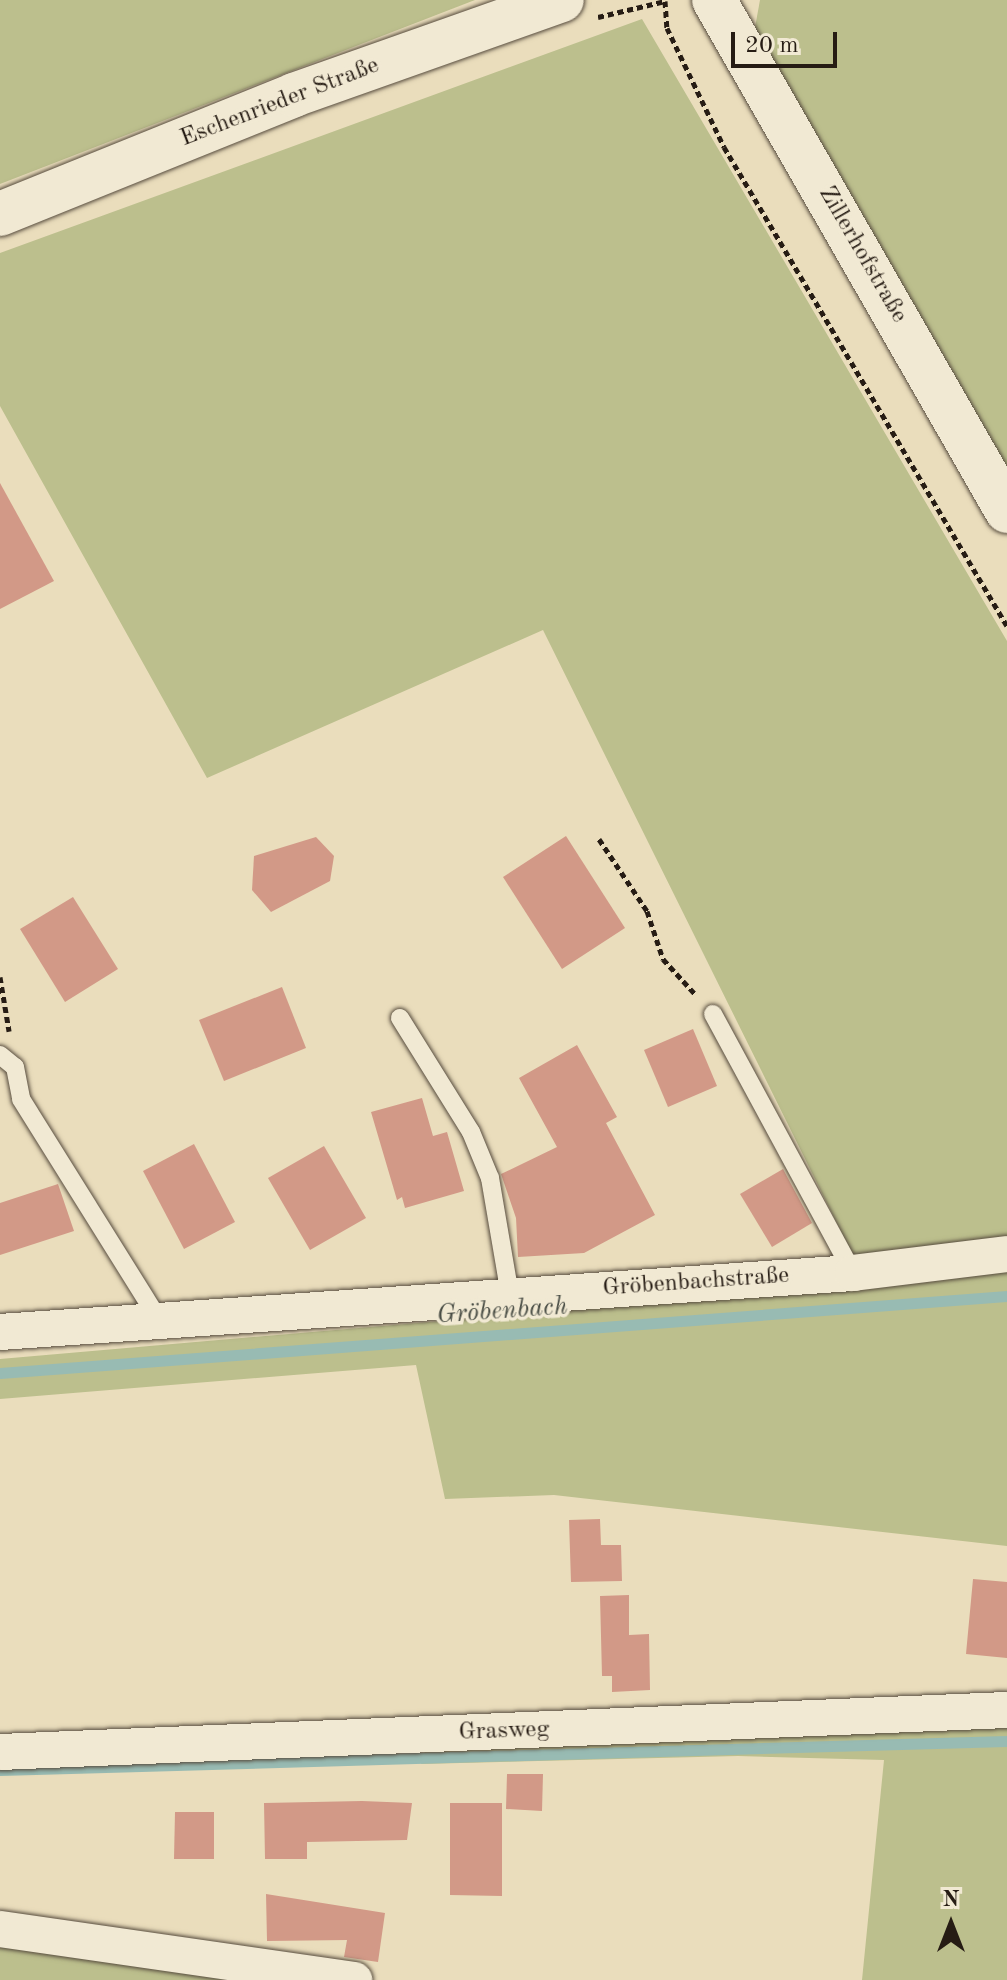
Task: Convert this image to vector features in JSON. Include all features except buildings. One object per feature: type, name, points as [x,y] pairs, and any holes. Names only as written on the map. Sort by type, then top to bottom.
[{"type":"street","name":"Zillerhofstraße","points":[[714,0],[1007,511]]},
{"type":"street","name":"Eschenrieder Straße","points":[[0,214],[294,95],[578,9]]},
{"type":"street","name":"Gröbenbachstraße","points":[[0,1332],[158,1318],[853,1273],[1007,1254]]},
{"type":"street","name":"Grasweg","points":[[0,1752],[1007,1710]]},
{"type":"street","points":[[0,1929],[354,1980]]},
{"type":"lane","points":[[713,1014],[853,1273]]},
{"type":"lane","points":[[400,1018],[471,1132],[490,1178],[510,1295]]},
{"type":"lane","points":[[7,1061],[21,1099],[158,1318]]},
{"type":"path","points":[[578,9],[666,0],[667,28],[724,147],[1007,626]]},
{"type":"path","points":[[599,839],[647,911],[663,959],[713,1014]]},
{"type":"path","points":[[0,977],[7,1061]]},
{"type":"green space","points":[[0,0],[475,0],[0,184]]},
{"type":"green space","points":[[760,0],[1007,0],[1007,481],[754,33]]},
{"type":"green space","points":[[642,19],[1007,641],[1007,1546],[554,1495],[445,1499],[416,1365],[0,1399],[0,1359],[867,1284],[543,630],[207,778],[0,406],[0,253]]},
{"type":"green space","points":[[1007,1718],[1007,1980],[862,1980],[884,1760],[738,1756],[421,1764],[426,1748]]},
{"type":"green space","points":[[0,1945],[261,1980],[0,1980]]},
{"type":"waterway","name":"Gröbenbach","points":[[0,1373],[1007,1296]]},
{"type":"waterway","points":[[0,1770],[1007,1741]]}]
